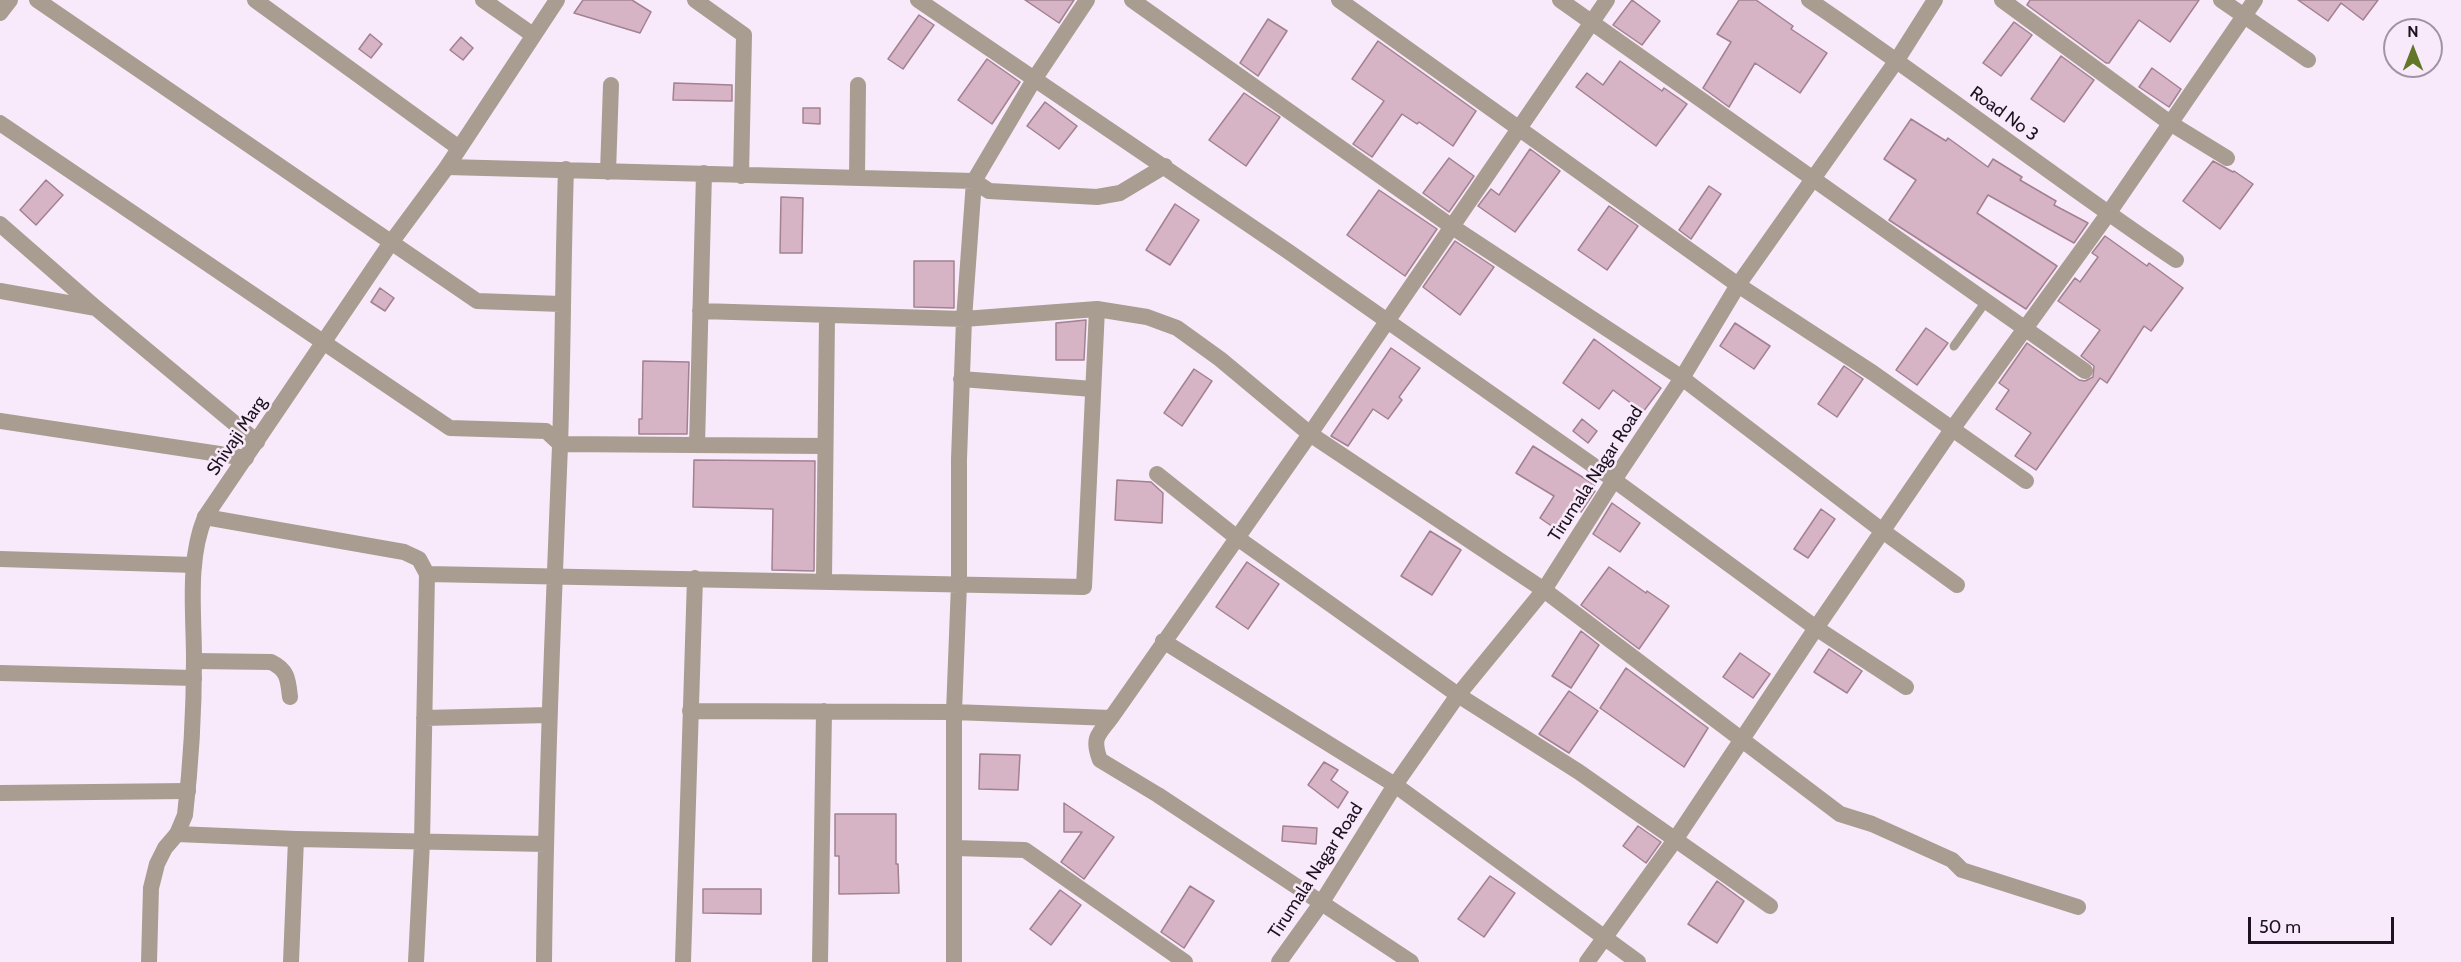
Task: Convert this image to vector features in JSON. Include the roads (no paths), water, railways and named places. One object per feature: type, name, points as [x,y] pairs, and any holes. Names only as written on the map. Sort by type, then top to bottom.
[{"type":"street","points":[[0,14],[10,0]]},
{"type":"street","points":[[37,0],[390,244],[477,301],[561,304]]},
{"type":"street","points":[[255,0],[459,148]]},
{"type":"street","points":[[483,0],[533,35]]},
{"type":"street","name":"Shivaji Marg","points":[[149,962],[151,888],[157,864],[165,848],[177,834],[185,815],[194,670],[194,565],[197,537],[205,517],[390,244],[447,167],[557,0]]},
{"type":"street","points":[[695,0],[744,35],[741,176]]},
{"type":"street","points":[[918,0],[1165,166],[1614,480],[1816,628],[1906,687]]},
{"type":"street","points":[[954,962],[954,712],[959,584],[961,379],[974,181],[1035,78],[1087,0]]},
{"type":"street","points":[[1132,0],[1451,226],[1682,378],[1957,585]]},
{"type":"street","points":[[1340,0],[1738,285],[1953,428],[2026,481]]},
{"type":"street","points":[[1560,0],[2085,371]]},
{"type":"street","points":[[1411,962],[1158,795],[1100,760],[1095,746],[1097,735],[1310,434],[1607,0]]},
{"type":"street","name":"Road No 3","points":[[1809,0],[1897,60],[2108,214],[2176,260]]},
{"type":"street","name":"Tirumala Nagar Road","points":[[1279,962],[1322,903],[1395,785],[1458,695],[1544,590],[1682,378],[1738,285],[1897,60],[1935,0]]},
{"type":"street","points":[[2002,0],[2170,123],[2227,158]]},
{"type":"street","points":[[2221,0],[2308,60]]},
{"type":"street","points":[[1587,962],[1675,840],[1953,428],[2108,214],[2255,0]]},
{"type":"street","points":[[608,172],[611,85]]},
{"type":"street","points":[[857,178],[858,85]]},
{"type":"street","points":[[0,123],[450,428],[546,431],[560,444],[825,446]]},
{"type":"street","points":[[447,167],[974,181],[989,191],[1097,196],[1120,193],[1165,166]]},
{"type":"street","points":[[544,962],[549,715],[560,444],[561,304],[566,169]]},
{"type":"street","points":[[697,446],[704,173]]},
{"type":"street","points":[[0,224],[96,308],[257,442]]},
{"type":"street","points":[[0,291],[96,308]]},
{"type":"street","points":[[700,311],[827,317],[964,319],[1098,309],[1147,317],[1177,328],[1220,359],[1310,434],[1544,590],[1840,814],[1872,824],[1952,860],[1962,870],[2078,907]]},
{"type":"street","points":[[427,574],[824,580],[1084,587],[1098,309]]},
{"type":"street","points":[[824,580],[827,317]]},
{"type":"street","points":[[961,379],[1094,389]]},
{"type":"street","points":[[0,421],[246,458]]},
{"type":"street","points":[[1157,474],[1236,537],[1458,695],[1579,772],[1770,906]]},
{"type":"street","points":[[205,517],[404,552],[419,559],[427,574],[422,842],[416,962]]},
{"type":"street","points":[[0,559],[194,565]]},
{"type":"street","points":[[683,962],[695,578]]},
{"type":"street","points":[[1163,641],[1395,785],[1638,962]]},
{"type":"street","points":[[0,673],[194,670],[271,662],[280,666],[288,675],[290,697]]},
{"type":"street","points":[[690,711],[954,712],[1111,718]]},
{"type":"street","points":[[819,962],[824,711]]},
{"type":"street","points":[[424,718],[549,715]]},
{"type":"street","points":[[0,793],[188,791]]},
{"type":"street","points":[[177,834],[546,844]]},
{"type":"street","points":[[291,962],[296,839]]},
{"type":"street","points":[[954,848],[1025,850],[1185,962]]},
{"type":"lane","points":[[1954,346],[1987,300]]}]
